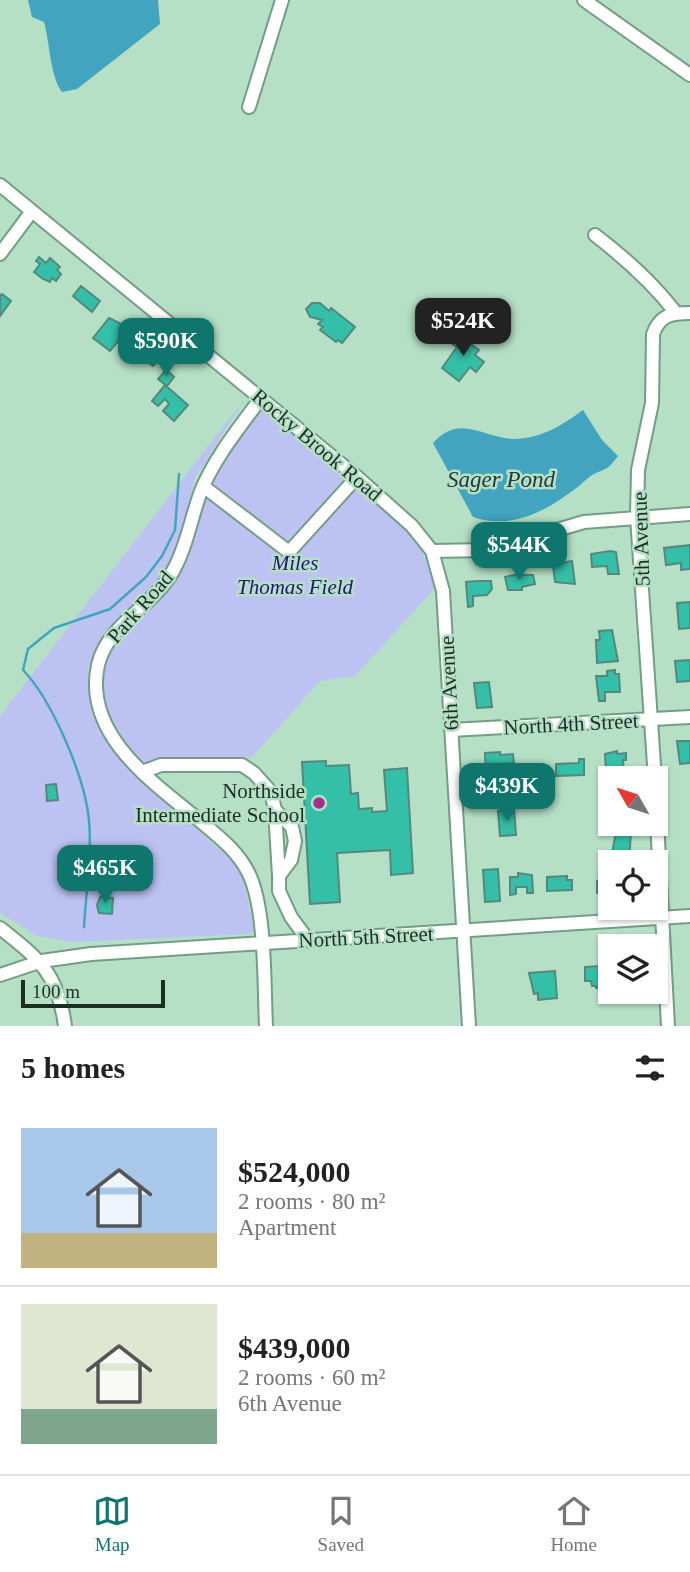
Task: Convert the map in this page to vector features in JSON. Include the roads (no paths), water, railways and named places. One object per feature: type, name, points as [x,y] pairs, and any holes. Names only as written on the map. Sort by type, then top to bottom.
[{"type":"street","points":[[249,107],[262,73],[282,0]]},
{"type":"street","points":[[584,0],[690,75]]},
{"type":"street","name":"Rocky Brook Road","points":[[0,185],[358,477],[412,526],[432,551]]},
{"type":"street","points":[[0,254],[32,211]]},
{"type":"street","points":[[595,235],[655,286],[676,313],[690,313]]},
{"type":"street","name":"5th Avenue","points":[[654,766],[637,517],[638,470],[652,403],[653,334],[657,323],[664,316],[676,313]]},
{"type":"street","name":"Park Road","points":[[261,398],[214,463],[203,486],[180,558],[169,578],[160,590],[120,625],[107,643],[99,664],[96,686],[102,718],[112,738],[142,772],[228,844],[253,883],[261,943],[266,1026]]},
{"type":"street","points":[[203,486],[289,552],[358,477]]},
{"type":"street","points":[[432,551],[489,550],[584,522],[690,514]]},
{"type":"street","name":"6th Avenue","points":[[432,551],[443,591],[468,1026]]},
{"type":"street","name":"North 4th Street","points":[[452,730],[690,718]]},
{"type":"street","points":[[142,772],[161,765],[242,765],[271,792],[275,810],[292,827],[295,841],[291,860],[279,876],[279,891],[291,917],[308,940]]},
{"type":"street","name":"North 5th Street","points":[[668,918],[690,916]]},
{"type":"street","name":"North 5th Street","points":[[0,975],[42,961],[91,954],[631,920]]},
{"type":"street","points":[[662,920],[668,1026]]},
{"type":"street","points":[[0,928],[42,961],[56,989],[65,1026]]},
{"type":"water","points":[[28,0],[158,0],[160,24],[77,89],[62,92],[53,68],[44,22],[32,17]]},
{"type":"water","name":"Sager Pond","points":[[583,410],[602,440],[618,456],[608,467],[592,475],[552,505],[514,520],[473,517],[433,443],[443,434],[462,428],[502,438],[533,437],[559,426]]},
{"type":"waterway","points":[[84,927],[90,846],[86,802],[74,762],[56,719],[23,670],[28,649],[54,628],[110,609],[146,577],[162,556],[175,530],[179,474]]},
{"type":"place","name":"Northside Intermediate School","points":[[319,803]]},
{"type":"park label","name":"Miles Thomas Field","points":[[295,575]]}]
